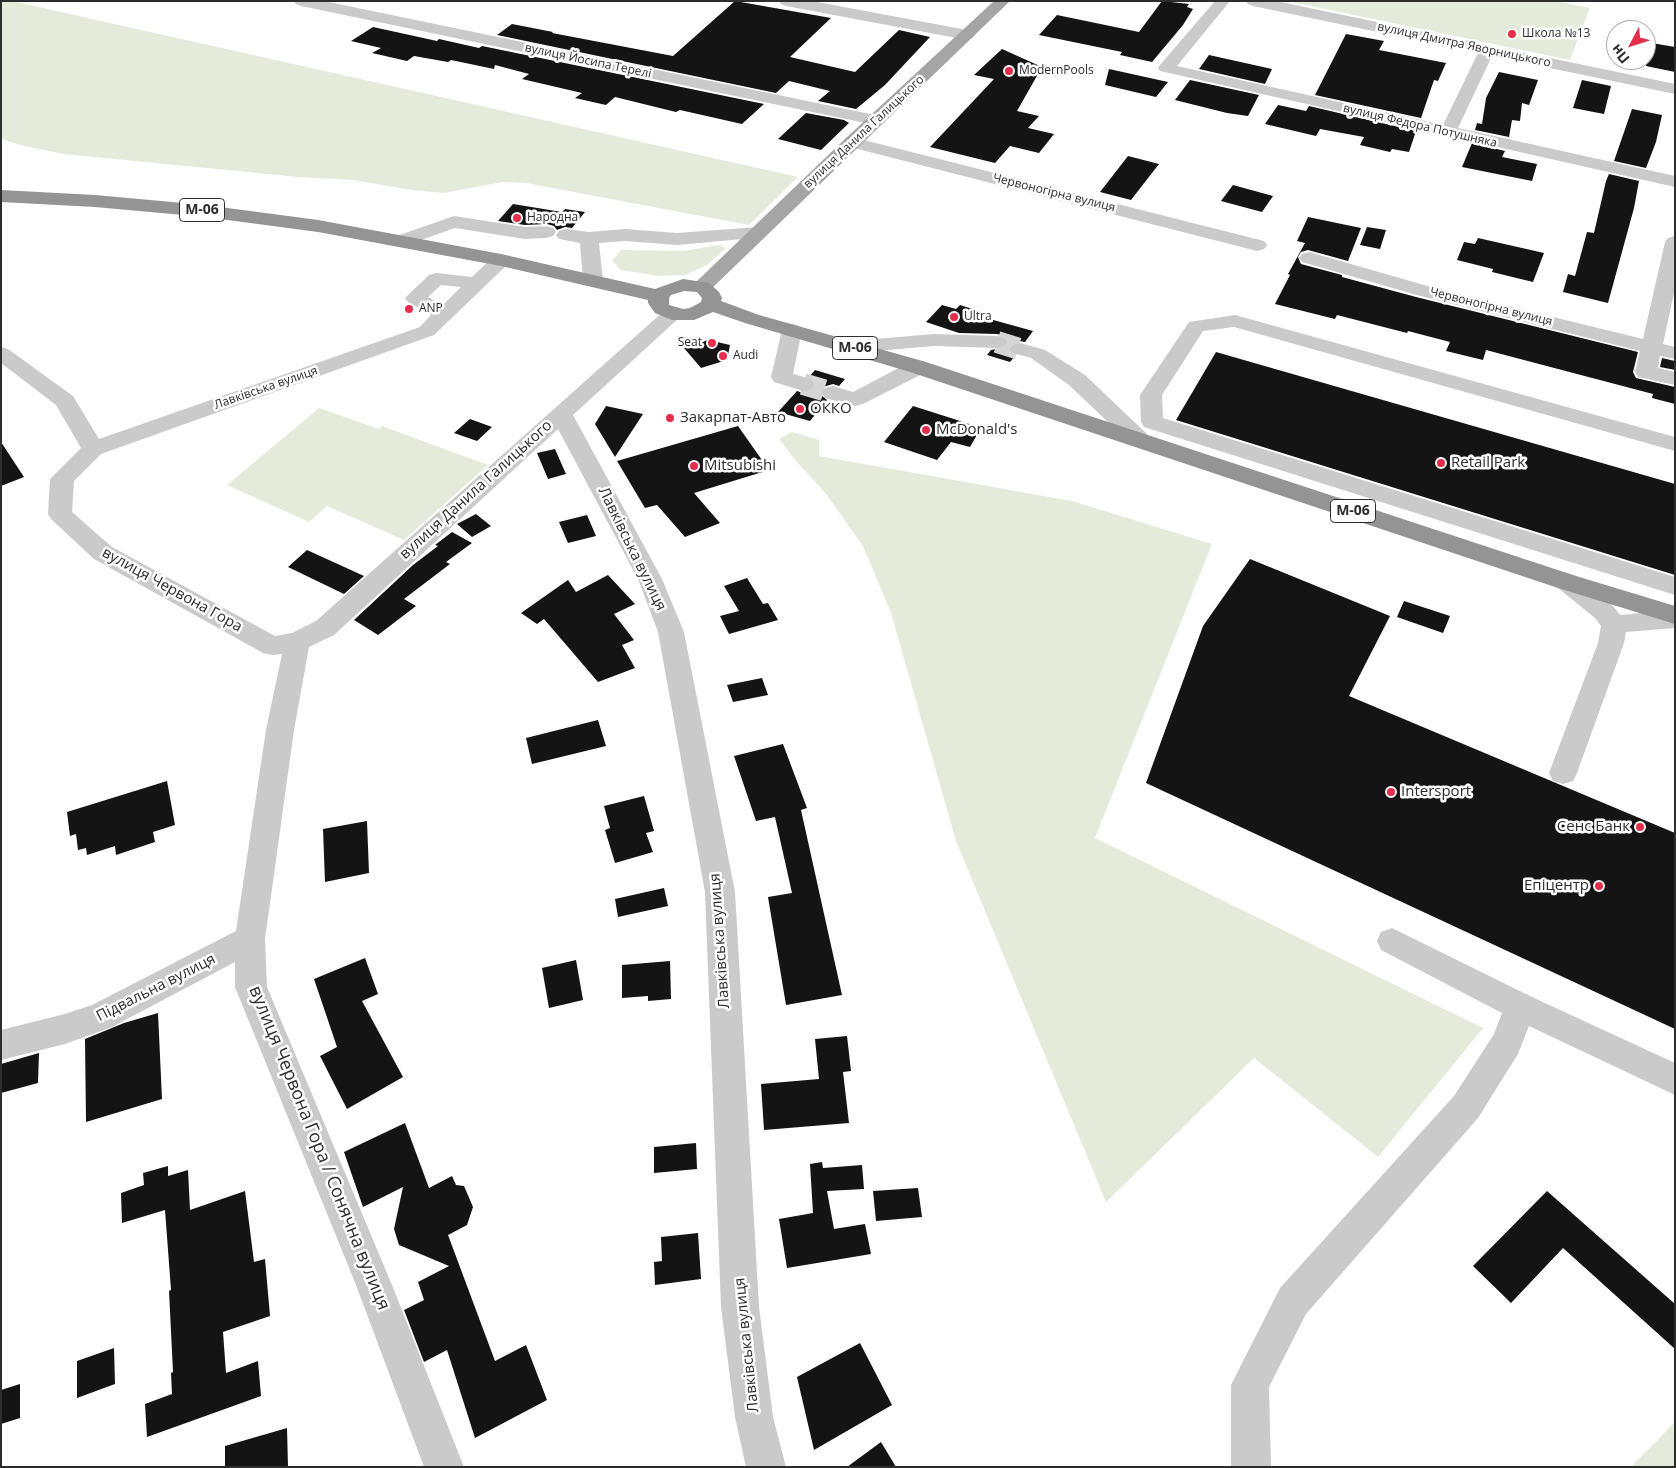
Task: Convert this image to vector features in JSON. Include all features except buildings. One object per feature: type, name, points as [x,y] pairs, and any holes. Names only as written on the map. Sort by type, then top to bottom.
[{"type":"highway","name":"М-06","points":[[1,196],[95,201],[205,211],[318,226],[501,260],[659,296]]},
{"type":"highway","points":[[692,285],[706,296],[694,314],[672,314],[662,309],[658,303],[659,296],[673,287],[692,285]]},
{"type":"highway","name":"М-06","points":[[706,296],[752,319],[1151,436],[1567,582],[1675,617]]},
{"type":"main road","name":"вулиця Данила Галицького","points":[[706,296],[727,264],[758,233],[875,120],[1003,1]]},
{"type":"street","name":"вулиця Йосипа Терелі","points":[[301,1],[875,120]]},
{"type":"street","points":[[786,1],[967,35]]},
{"type":"street","name":"вулиця Федора Потушняка","points":[[1223,1],[1166,68],[1675,182]]},
{"type":"street","name":"вулиця Дмитра Яворницького","points":[[1260,2],[1675,88]]},
{"type":"street","points":[[1448,132],[1487,50]]},
{"type":"street","points":[[1654,70],[1675,74]]},
{"type":"street","name":"Червоногірна вулиця","points":[[852,142],[1257,245]]},
{"type":"street","points":[[401,241],[454,222],[524,233],[546,232]]},
{"type":"street","points":[[566,235],[589,238],[625,235],[677,239],[758,233]]},
{"type":"street","points":[[589,238],[593,280]]},
{"type":"street","points":[[1675,242],[1646,372],[1675,379]]},
{"type":"street","name":"Червоногірна вулиця","points":[[1309,258],[1434,293],[1675,354]]},
{"type":"street","name":"Лавківська вулиця","points":[[93,448],[427,331],[501,260]]},
{"type":"street","points":[[444,314],[415,298],[436,279],[476,283]]},
{"type":"street","name":"вулиця Данила Галицького","points":[[297,642],[325,628],[672,314]]},
{"type":"street","points":[[1151,436],[1151,395],[1196,326],[1235,321],[1675,444]]},
{"type":"street","points":[[792,330],[782,377],[803,384]]},
{"type":"street","points":[[852,347],[934,340],[996,342]]},
{"type":"street","points":[[1020,349],[1038,354],[1077,380],[1151,436],[1675,586]]},
{"type":"street","points":[[1,353],[65,401],[93,448]]},
{"type":"street","points":[[834,393],[856,399],[918,367]]},
{"type":"street","name":"Лавківська вулиця","points":[[561,413],[650,579],[671,632],[673,642],[720,892],[740,1307],[754,1417],[766,1467]]},
{"type":"street","name":"вулиця Червона Гора","points":[[93,448],[62,479],[60,514],[103,553],[272,646],[297,642]]},
{"type":"street","points":[[1563,773],[1611,644],[1614,626],[1604,612],[1567,582]]},
{"type":"street","points":[[1614,626],[1675,617]]},
{"type":"street","name":"вулиця Червона Гора / Сонячна вулиця","points":[[297,642],[280,730],[250,939],[251,987],[374,1285],[444,1467]]},
{"type":"street","name":"Підвальна вулиця","points":[[1,1045],[66,1029],[101,1017],[250,939]]},
{"type":"street","points":[[1392,941],[1521,1007],[1675,1080]]},
{"type":"street","points":[[1251,1467],[1250,1385],[1293,1301],[1466,1107],[1506,1043],[1521,1007]]},
{"type":"green space","points":[[1,1],[12,1],[798,177],[749,225],[526,183],[503,182],[444,193],[412,190],[353,180],[298,177],[64,154],[24,146],[1,139]]},
{"type":"green space","name":"Школа №13","points":[[1287,1],[1556,1],[1590,8],[1570,60]]},
{"type":"green space","points":[[719,245],[726,248],[707,265],[685,275],[659,276],[621,270],[612,261],[621,250],[683,251]]},
{"type":"green space","points":[[319,408],[379,429],[382,426],[488,465],[404,540],[327,506],[309,522],[227,485]]},
{"type":"green space","points":[[792,432],[819,440],[819,456],[1072,501],[1212,544],[1095,838],[1483,1028],[1378,1157],[1254,1058],[1106,1202],[956,841],[891,613],[863,546],[827,495],[779,439]]},
{"type":"green space","points":[[1675,1422],[1675,1467],[1631,1467]]},
{"type":"tunnel","points":[[997,342],[1020,349]]},
{"type":"tunnel","points":[[803,384],[833,393]]},
{"type":"place","name":"Школа №13","points":[[1512,34]]},
{"type":"place","name":"ModernPools","points":[[1009,71]]},
{"type":"place","name":"Народна","points":[[517,218]]},
{"type":"place","name":"ANP","points":[[409,309]]},
{"type":"place","name":"Ultra","points":[[954,317]]},
{"type":"place","name":"Seat","points":[[712,343]]},
{"type":"place","name":"Audi","points":[[723,356]]},
{"type":"place","name":"ОККО","points":[[800,409]]},
{"type":"place","name":"Закарпат-Авто","points":[[670,418]]},
{"type":"place","name":"McDonald's","points":[[926,430]]},
{"type":"place","name":"Retail Park","points":[[1441,463]]},
{"type":"place","name":"Mitsubishi","points":[[694,466]]},
{"type":"place","name":"Intersport","points":[[1391,792]]},
{"type":"place","name":"Сенс Банк","points":[[1640,827]]},
{"type":"place","name":"Епіцентр","points":[[1599,886]]}]
